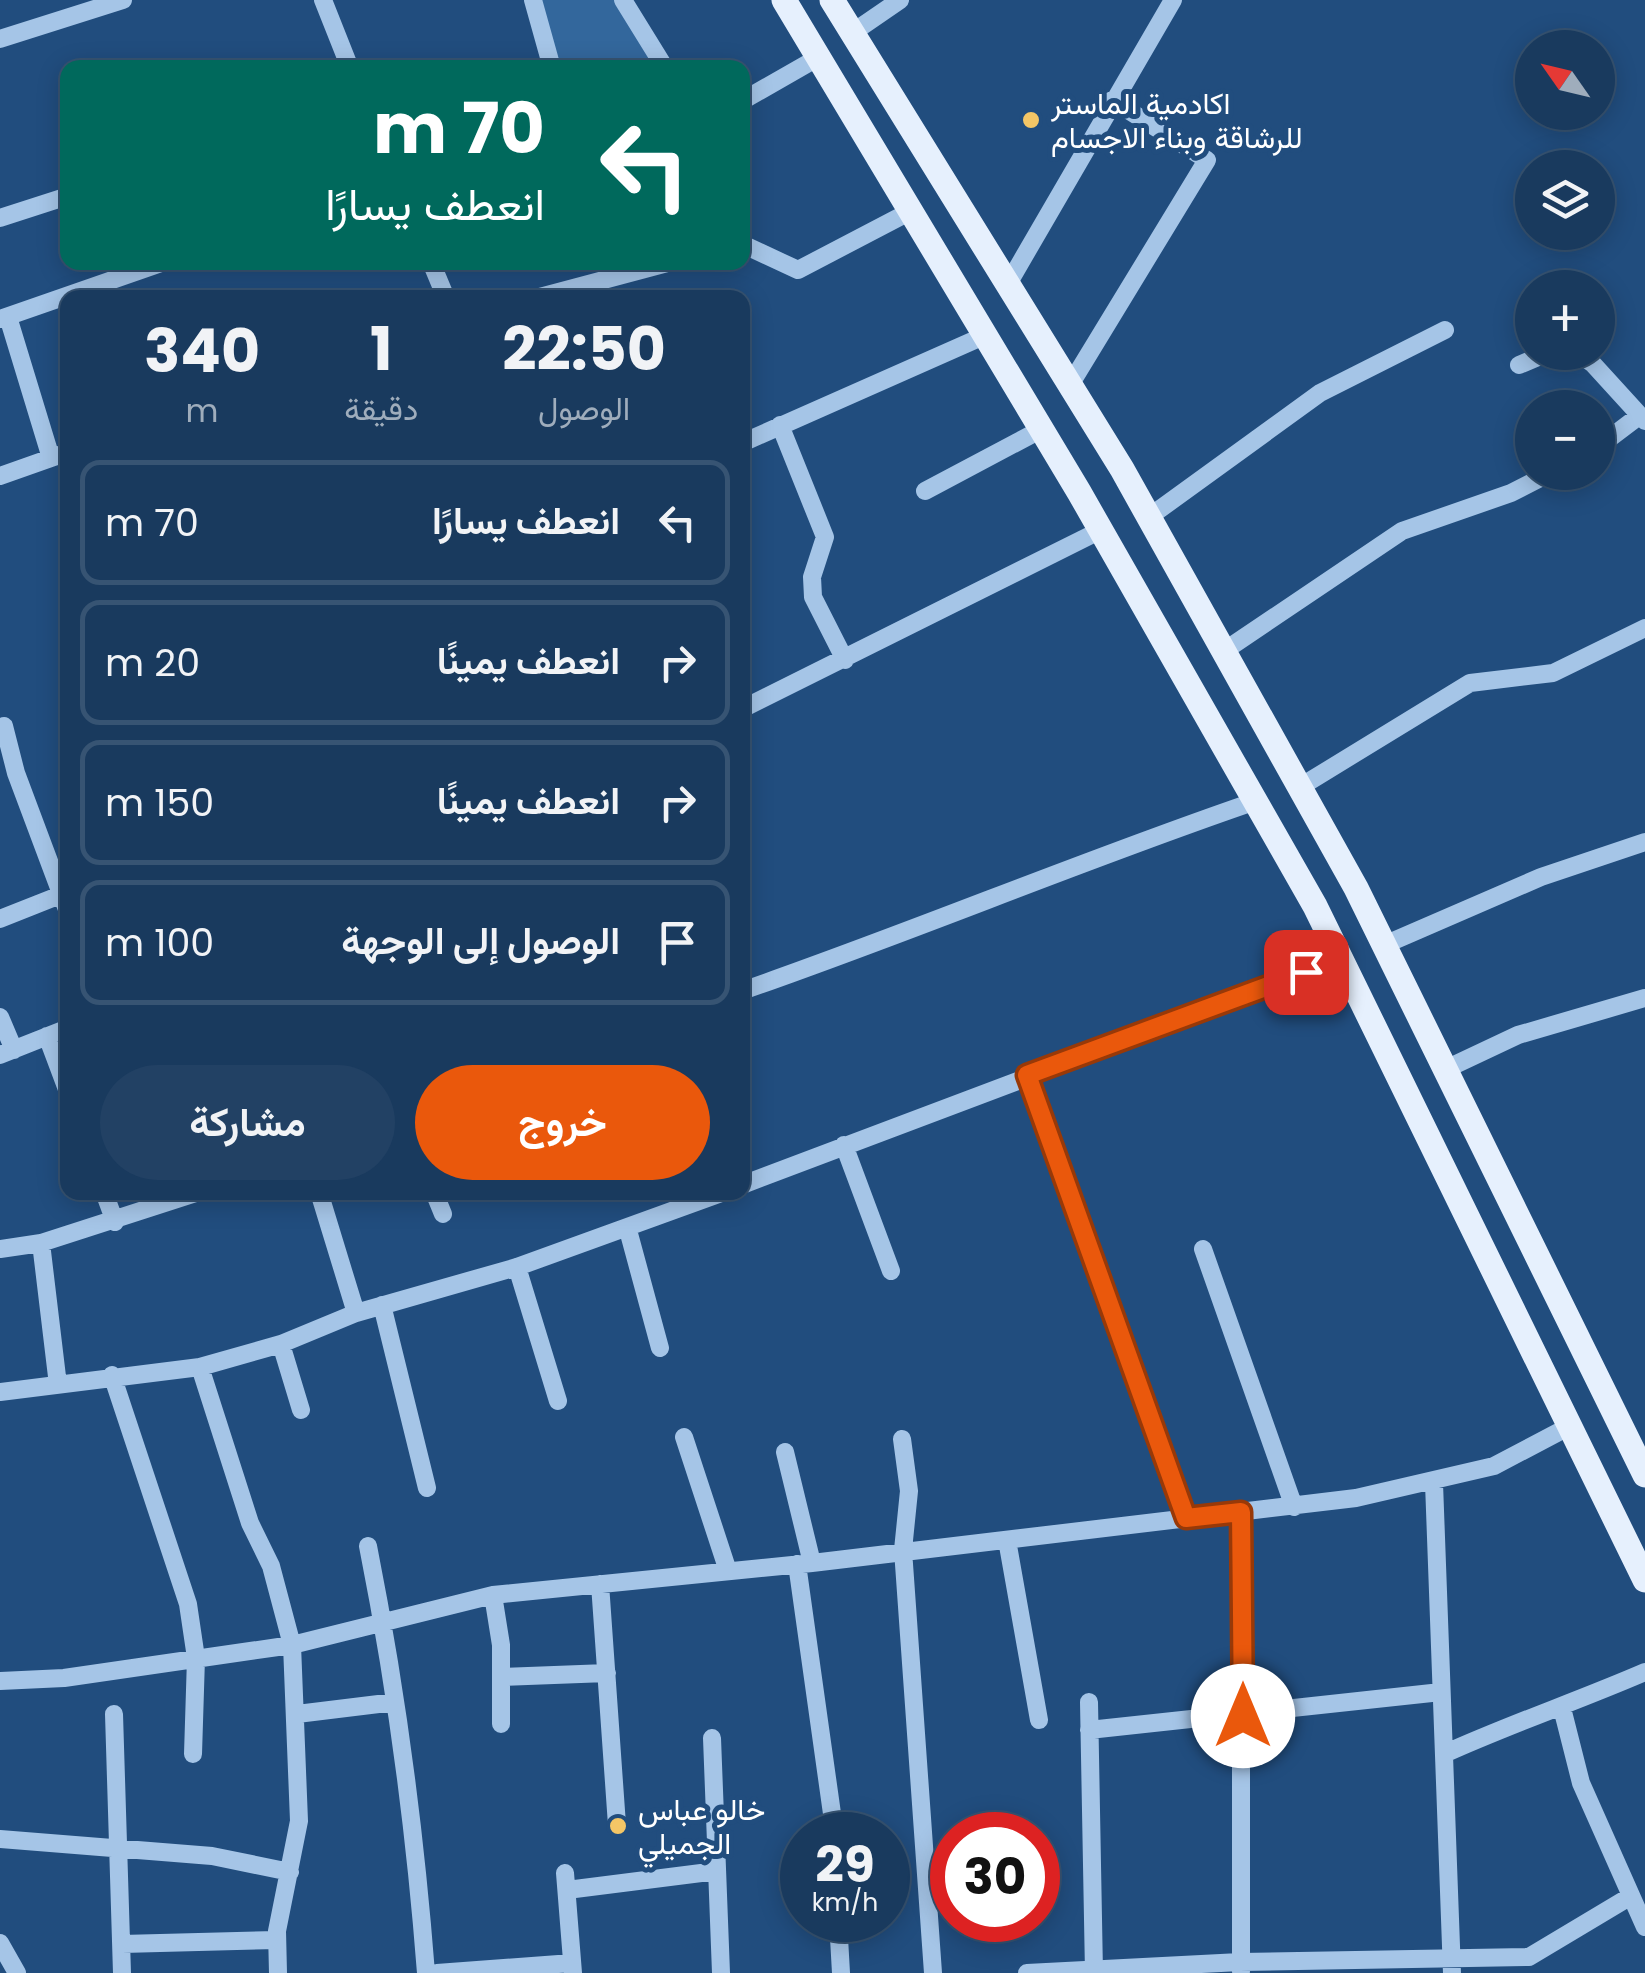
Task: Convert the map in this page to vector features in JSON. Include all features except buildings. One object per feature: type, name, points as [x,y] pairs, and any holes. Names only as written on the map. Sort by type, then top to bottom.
[{"type":"main road","points":[[784,0],[1101,530],[1256,801],[1341,959],[1645,1580]]},
{"type":"main road","points":[[832,0],[1149,517],[1300,787],[1448,1068],[1645,1475]]},
{"type":"main road","points":[[819,57],[852,33]]},
{"type":"main road","points":[[967,305],[1008,284]]},
{"type":"street","points":[[323,0],[347,60]]},
{"type":"street","points":[[532,0],[550,60]]},
{"type":"street","points":[[624,0],[660,60]]},
{"type":"street","points":[[852,33],[900,0]]},
{"type":"street","points":[[1008,284],[1173,0]]},
{"type":"street","points":[[0,38],[117,1]]},
{"type":"street","points":[[750,96],[819,57]]},
{"type":"street","points":[[1070,385],[1208,160],[1112,100]]},
{"type":"street","points":[[0,218],[60,199]]},
{"type":"street","points":[[750,248],[798,270],[909,212]]},
{"type":"street","points":[[84,290],[141,270]]},
{"type":"street","points":[[566,290],[641,270]]},
{"type":"street","points":[[0,476],[59,455],[4,318],[60,298]]},
{"type":"street","points":[[1149,517],[1320,393],[1445,330]]},
{"type":"street","points":[[750,439],[986,335]]},
{"type":"street","points":[[1598,370],[1642,418],[1615,436]]},
{"type":"street","points":[[780,425],[826,536],[812,578],[814,596],[845,660]]},
{"type":"street","points":[[924,491],[1040,430]]},
{"type":"street","points":[[1224,651],[1402,531],[1517,490]]},
{"type":"street","points":[[750,705],[1101,530]]},
{"type":"street","points":[[1300,787],[1470,683],[1553,674],[1645,628]]},
{"type":"street","points":[[4,726],[16,773],[60,884]]},
{"type":"street","points":[[750,987],[894,938],[1099,854],[1256,801]]},
{"type":"street","points":[[1384,944],[1540,877],[1645,842]]},
{"type":"street","points":[[0,919],[60,901]]},
{"type":"street","points":[[750,1182],[1341,959]]},
{"type":"street","points":[[1448,1068],[1518,1034],[1645,998]]},
{"type":"street","points":[[0,1017],[7,1053],[60,1031]]},
{"type":"street","points":[[47,1036],[60,1071]]},
{"type":"street","points":[[1027,1075],[1186,1518]]},
{"type":"street","points":[[844,1146],[891,1271]]},
{"type":"street","points":[[107,1200],[115,1222]]},
{"type":"street","points":[[0,1249],[41,1244],[177,1200]]},
{"type":"street","points":[[322,1200],[356,1313]]},
{"type":"street","points":[[437,1200],[443,1214]]},
{"type":"street","points":[[0,1392],[200,1367],[280,1344],[356,1313],[517,1267],[704,1200]]},
{"type":"street","points":[[628,1230],[660,1348]]},
{"type":"street","points":[[41,1244],[58,1385]]},
{"type":"street","points":[[1202,1249],[1294,1507]]},
{"type":"street","points":[[517,1267],[558,1401]]},
{"type":"street","points":[[382,1306],[427,1488]]},
{"type":"street","points":[[280,1344],[301,1410]]},
{"type":"street","points":[[200,1367],[250,1523],[271,1566],[292,1644],[299,1821],[277,1940],[278,1973]]},
{"type":"street","points":[[112,1375],[188,1604],[196,1658],[193,1754]]},
{"type":"street","points":[[0,1681],[64,1678],[292,1644],[493,1595],[1294,1507],[1434,1482],[1494,1466],[1570,1426]]},
{"type":"street","points":[[684,1437],[728,1571]]},
{"type":"street","points":[[902,1439],[909,1491],[903,1550],[933,1973]]},
{"type":"street","points":[[785,1452],[804,1563],[831,1812]]},
{"type":"street","points":[[1434,1482],[1451,1967]]},
{"type":"street","points":[[1240,1967],[1241,1512]]},
{"type":"street","points":[[1007,1540],[1038,1720]]},
{"type":"street","points":[[368,1546],[395,1702],[418,1872],[426,1973]]},
{"type":"street","points":[[600,1584],[616,1825]]},
{"type":"street","points":[[493,1595],[503,1677],[501,1724]]},
{"type":"street","points":[[1444,1754],[1519,1720],[1562,1708],[1645,1672]]},
{"type":"street","points":[[503,1677],[607,1673]]},
{"type":"street","points":[[1090,1730],[1442,1692]]},
{"type":"street","points":[[297,1714],[395,1702]]},
{"type":"street","points":[[1089,1702],[1094,1972]]},
{"type":"street","points":[[1562,1708],[1582,1783],[1645,1927]]},
{"type":"street","points":[[114,1714],[122,1973]]},
{"type":"street","points":[[712,1738],[720,1973]]},
{"type":"street","points":[[0,1839],[212,1856],[290,1872]]},
{"type":"street","points":[[436,1973],[573,1968],[566,1882],[717,1871]]},
{"type":"street","points":[[1027,1973],[1451,1967],[1528,1957],[1632,1896]]},
{"type":"street","points":[[122,1944],[277,1940]]},
{"type":"street","points":[[839,1942],[841,1973]]},
{"type":"street","points":[[0,1943],[16,1973]]},
{"type":"shaded area","points":[[538,0],[618,0],[657,60],[558,60]]},
{"type":"place","name":"اكادمية الماستر للرشاقة وبناء الاجسام","points":[[1031,120]]},
{"type":"place","name":"خالو عباس الجميلي","points":[[618,1826]]},
{"type":"route","points":[[1243,1716],[1241,1512],[1186,1518],[1027,1075],[1306,972]]}]
